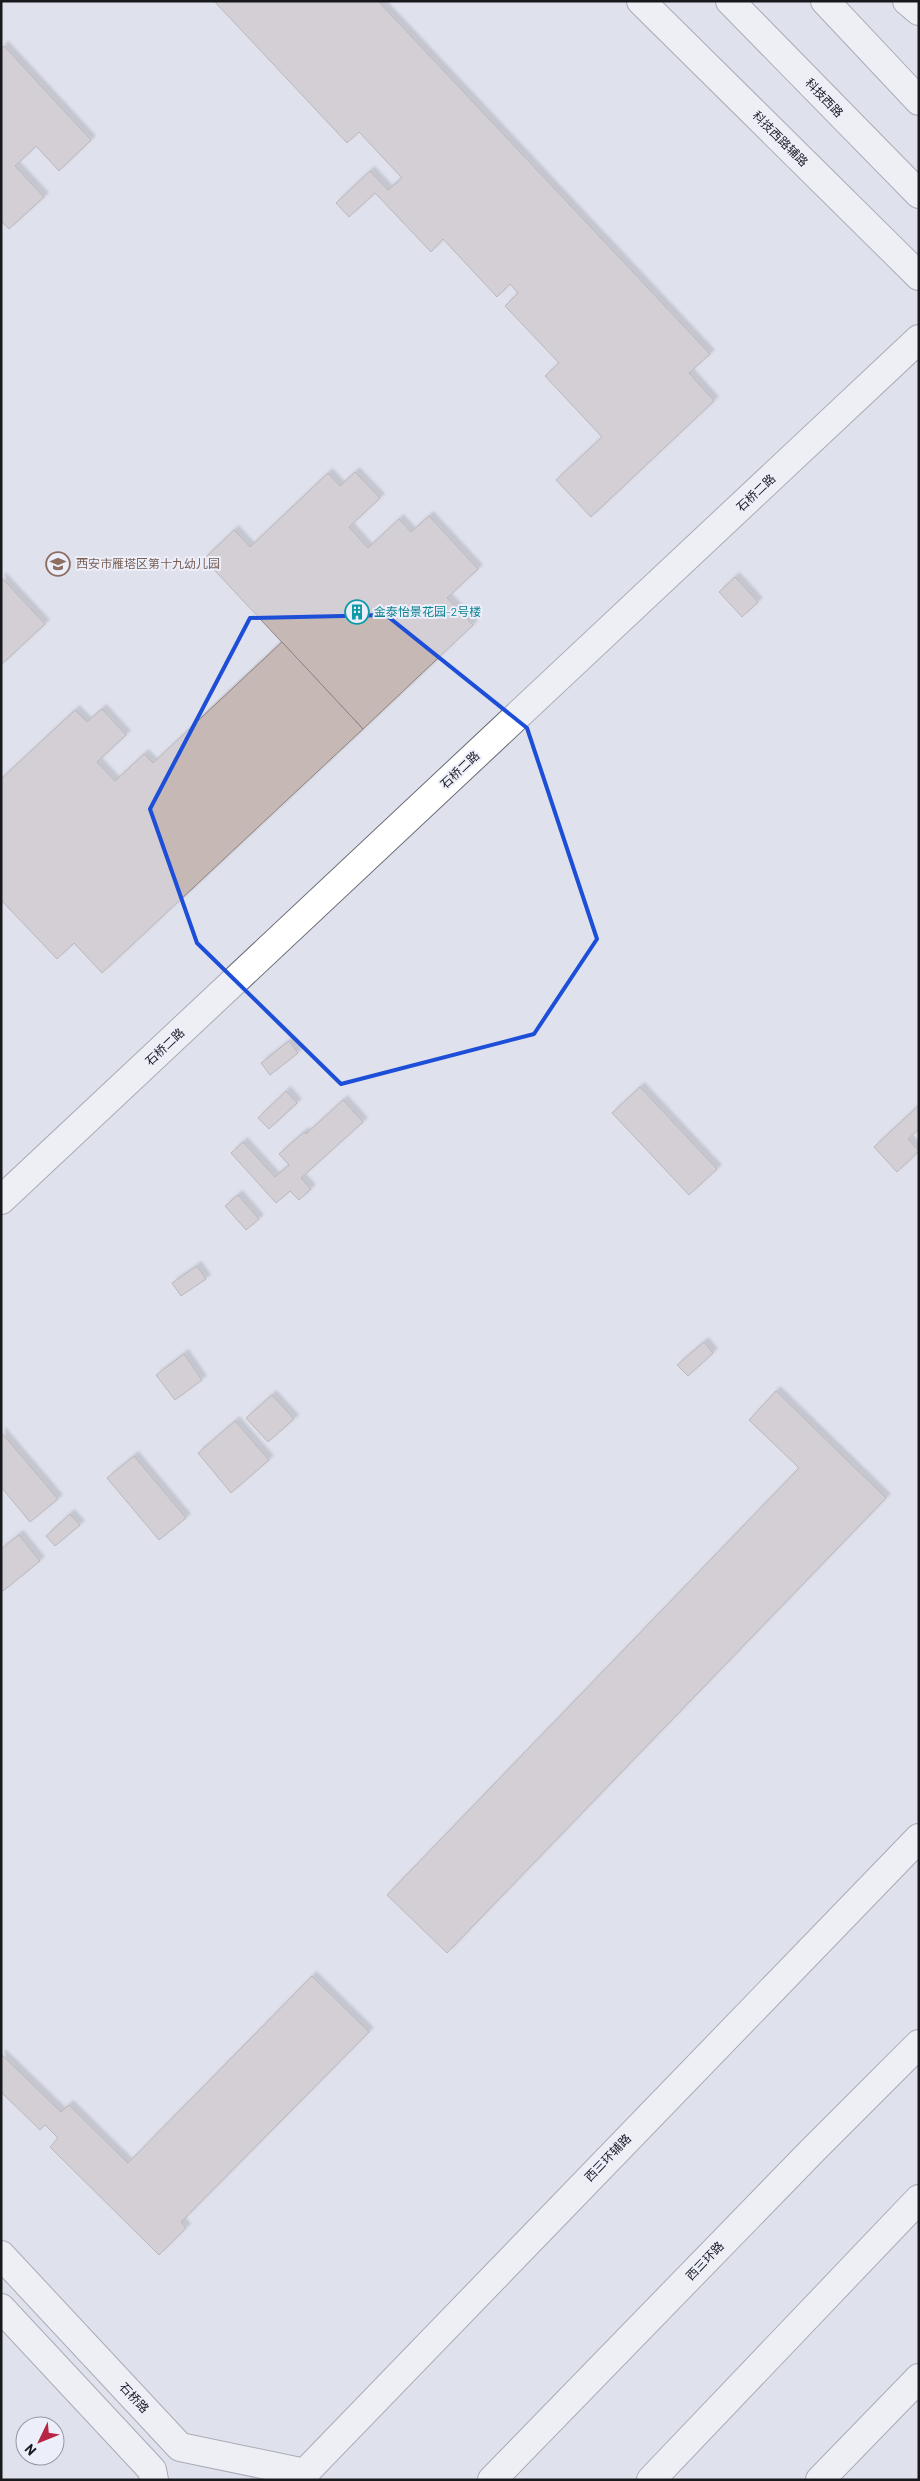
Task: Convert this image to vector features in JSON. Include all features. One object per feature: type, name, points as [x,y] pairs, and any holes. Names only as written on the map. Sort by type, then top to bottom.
[{"type":"main road","name":"科技西路辅路","points":[[641,1],[919,276]]},
{"type":"main road","name":"科技西路","points":[[730,1],[919,194]]},
{"type":"main road","points":[[825,1],[919,101]]},
{"type":"main road","points":[[908,1],[919,12]]},
{"type":"main road","name":"石桥二路","points":[[1,1200],[919,339]]},
{"type":"main road","name":"西三环辅路","points":[[302,2476],[919,1838]]},
{"type":"main road","name":"西三环路","points":[[492,2480],[919,2044]]},
{"type":"main road","points":[[651,2480],[919,2199]]},
{"type":"main road","name":"石桥路","points":[[1,2255],[180,2447],[302,2476]]},
{"type":"main road","points":[[1,2308],[152,2470],[154,2480]]},
{"type":"main road","points":[[820,2480],[919,2378]]},
{"type":"highlighted area","points":[[386,615],[527,728],[597,939],[534,1034],[341,1084],[197,943],[150,809],[250,618]]},
{"type":"building","points":[[214,1],[378,1],[710,354],[689,373],[714,401],[591,517],[556,480],[602,437],[545,376],[559,363],[505,306],[518,293],[510,284],[497,297],[443,239],[431,252],[375,193],[349,217],[336,203],[370,171],[388,190],[402,178],[359,132],[347,143]]},
{"type":"building","points":[[4,46],[91,140],[59,171],[36,146],[15,166],[44,197],[9,229],[1,221],[1,48]]},
{"type":"building","name":"金泰怡景花园-2号楼","points":[[355,472],[380,498],[349,527],[368,548],[399,519],[411,532],[429,516],[478,569],[447,598],[473,625],[363,729],[204,559],[234,530],[250,547],[328,473],[340,486]]},
{"type":"building","points":[[1,577],[45,624],[1,665]]},
{"type":"building","points":[[735,577],[758,602],[742,617],[719,592]]},
{"type":"building","points":[[282,642],[363,729],[102,973],[74,943],[57,959],[1,900],[1,779],[75,710],[87,722],[102,709],[126,735],[97,762],[115,781],[144,754],[153,763]]},
{"type":"building","points":[[289,1041],[298,1053],[270,1075],[261,1063]]},
{"type":"building","points":[[640,1087],[717,1169],[689,1195],[612,1113]]},
{"type":"building","points":[[286,1091],[297,1103],[269,1129],[258,1118]]},
{"type":"building","points":[[343,1100],[363,1122],[301,1178],[311,1189],[299,1200],[290,1191],[276,1203],[231,1153],[243,1142],[275,1177],[289,1165],[279,1154],[304,1132],[306,1134]]},
{"type":"building","points":[[919,1105],[919,1129],[908,1139],[919,1151],[897,1172],[874,1147]]},
{"type":"building","points":[[238,1195],[259,1219],[246,1230],[225,1206]]},
{"type":"building","points":[[197,1266],[206,1279],[181,1296],[172,1283]]},
{"type":"building","points":[[704,1342],[713,1353],[688,1376],[677,1365]]},
{"type":"building","points":[[184,1354],[202,1380],[175,1400],[156,1375]]},
{"type":"building","points":[[776,1391],[886,1498],[447,1953],[387,1895],[799,1468],[749,1420]]},
{"type":"building","points":[[272,1395],[294,1419],[268,1442],[246,1418]]},
{"type":"building","points":[[235,1421],[269,1460],[231,1493],[198,1453]]},
{"type":"building","points":[[1,1432],[58,1499],[30,1522],[1,1487]]},
{"type":"building","points":[[134,1456],[186,1518],[159,1540],[107,1478]]},
{"type":"building","points":[[70,1514],[80,1525],[55,1546],[46,1536]]},
{"type":"building","points":[[19,1535],[40,1561],[3,1591],[1,1589],[1,1549]]},
{"type":"building","points":[[312,1976],[369,2032],[181,2222],[186,2228],[159,2255],[50,2147],[58,2138],[45,2125],[40,2130],[1,2092],[1,2054],[61,2112],[69,2105],[128,2163]]},
{"type":"place","name":"西安市雁塔区第十九幼儿园","points":[[58,564]]},
{"type":"place","name":"金泰怡景花园-2号楼","points":[[357,612]]}]
